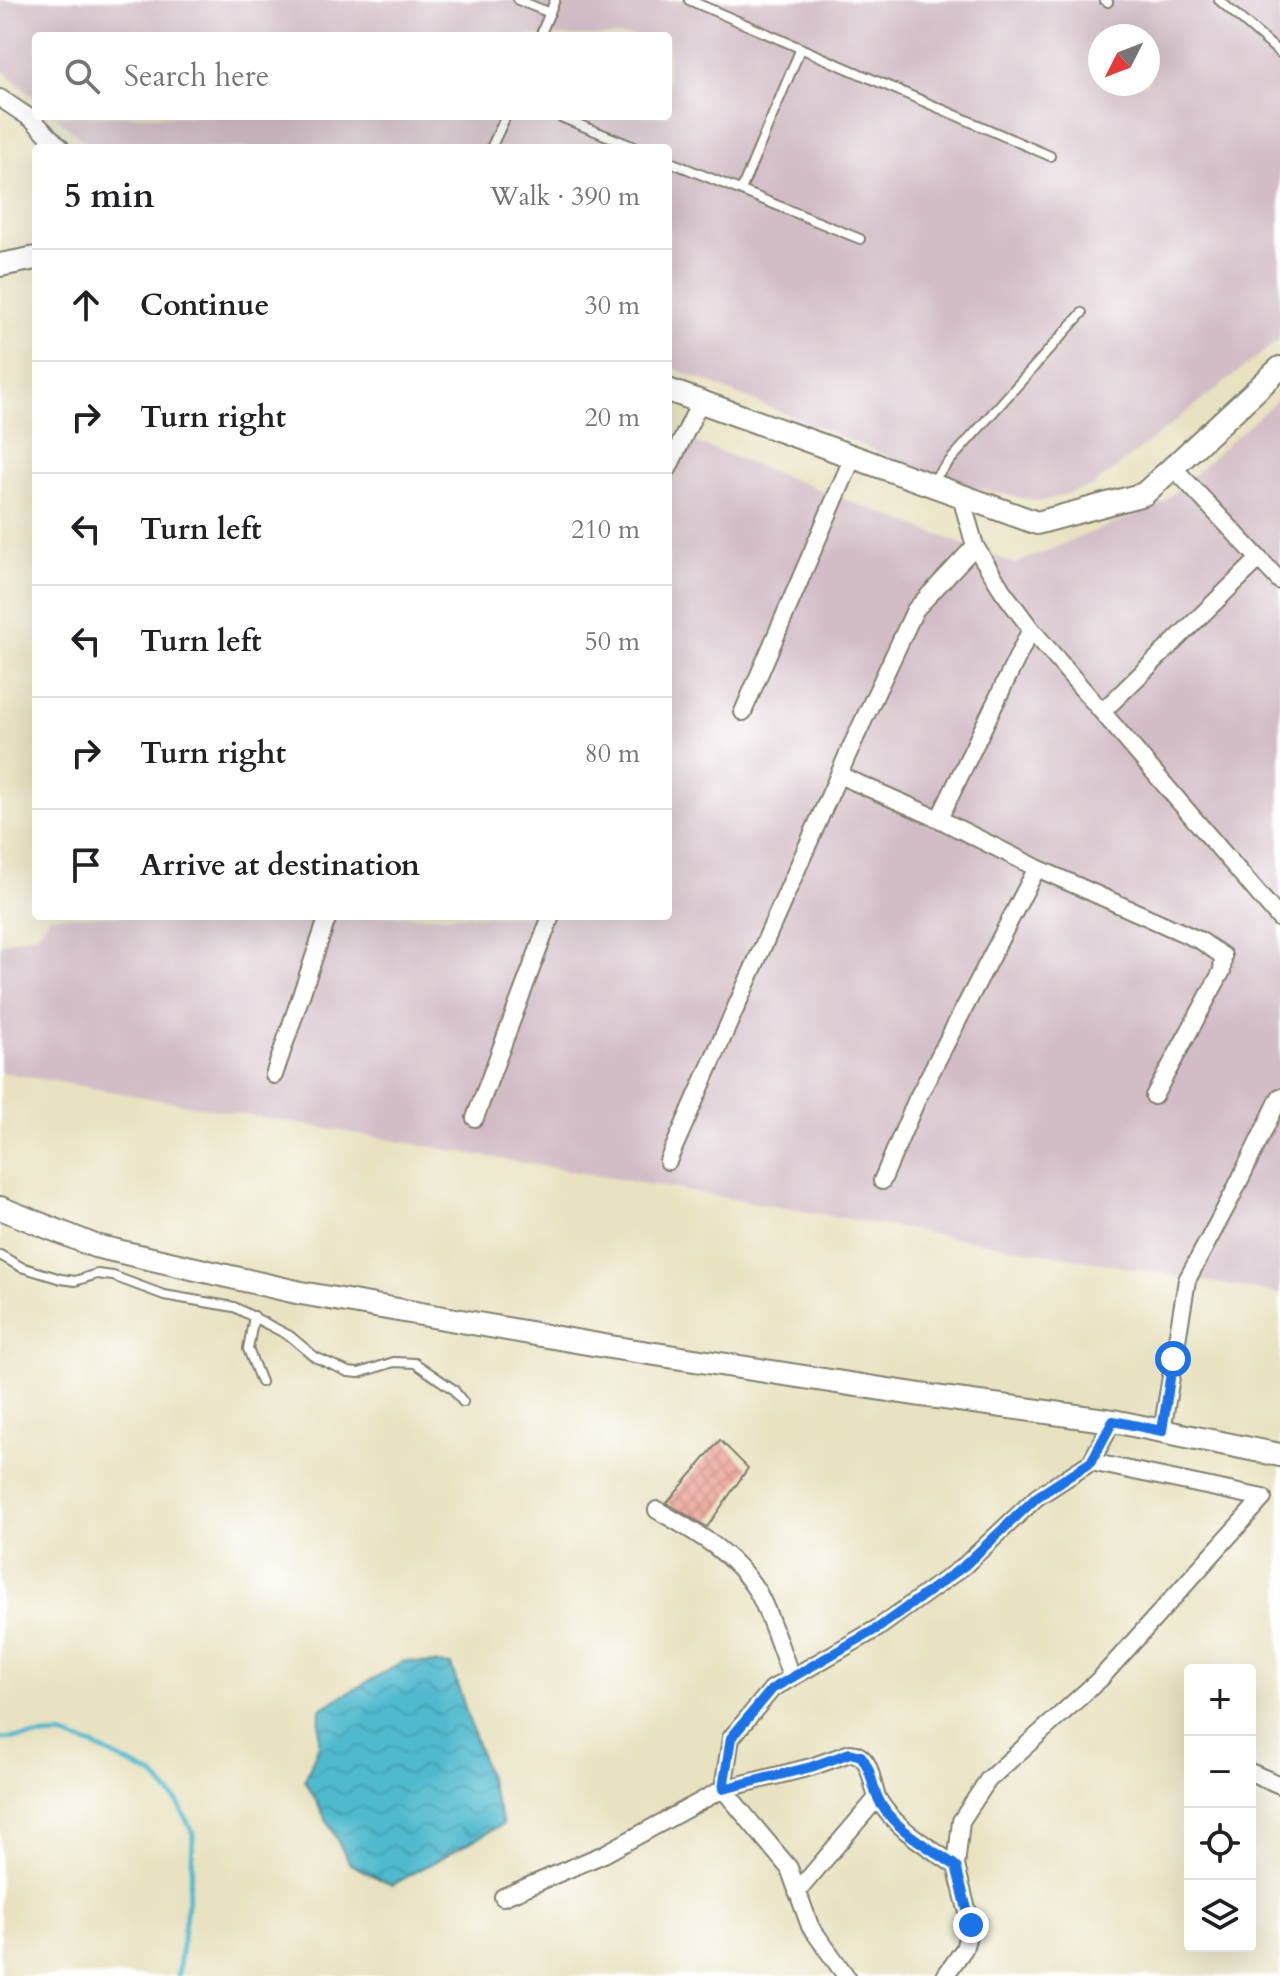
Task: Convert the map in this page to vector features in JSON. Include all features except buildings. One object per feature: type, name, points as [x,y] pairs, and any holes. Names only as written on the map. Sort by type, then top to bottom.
[{"type":"street","points":[[0,98],[32,119]]},
{"type":"street","points":[[33,120],[57,144]]},
{"type":"street","points":[[0,265],[32,259]]},
{"type":"street","points":[[672,391],[1037,523],[1144,494],[1280,368]]},
{"type":"street","points":[[672,461],[701,400]]},
{"type":"street","points":[[743,712],[853,457]]},
{"type":"street","points":[[1173,467],[1280,581]]},
{"type":"street","points":[[961,497],[975,546],[1031,629],[1279,916]]},
{"type":"street","points":[[668,1161],[915,610],[975,546]]},
{"type":"street","points":[[1102,712],[1259,559]]},
{"type":"street","points":[[939,819],[1031,629]]},
{"type":"street","points":[[839,775],[1201,941],[1223,956],[1222,971],[1154,1096]]},
{"type":"street","points":[[882,1181],[917,1099],[1037,868]]},
{"type":"street","points":[[274,1075],[327,920]]},
{"type":"street","points":[[475,1118],[549,920]]},
{"type":"street","points":[[1162,1431],[1187,1280],[1280,1097]]},
{"type":"street","points":[[0,1208],[95,1246],[301,1293],[610,1347],[1113,1421],[1280,1455]]},
{"type":"street","points":[[846,1976],[810,1926],[789,1868],[723,1789],[731,1738],[772,1689],[903,1611],[964,1566],[1037,1497],[1091,1462],[1113,1421]]},
{"type":"street","points":[[1091,1462],[1272,1500]]},
{"type":"street","points":[[945,1976],[964,1949],[971,1925],[956,1866],[961,1821],[988,1780],[1100,1679],[1272,1500]]},
{"type":"street","points":[[657,1510],[702,1535],[730,1560],[757,1591],[791,1676]]},
{"type":"street","points":[[503,1897],[604,1854],[723,1789],[811,1767],[850,1753],[865,1760],[877,1798],[899,1823],[956,1866]]},
{"type":"street","points":[[1256,1775],[1280,1785]]},
{"type":"street","points":[[797,1892],[877,1798]]},
{"type":"lane","points":[[518,0],[550,13]]},
{"type":"lane","points":[[542,32],[555,0]]},
{"type":"lane","points":[[689,0],[1050,156]]},
{"type":"lane","points":[[1219,0],[1280,53]]},
{"type":"lane","points":[[741,190],[801,48]]},
{"type":"lane","points":[[493,144],[504,120]]},
{"type":"lane","points":[[568,120],[627,144]]},
{"type":"lane","points":[[672,163],[860,239]]},
{"type":"lane","points":[[929,485],[1082,313]]},
{"type":"lane","points":[[0,1255],[21,1267],[61,1279],[75,1281],[97,1274],[113,1276],[164,1295],[234,1307],[290,1336],[315,1357],[348,1372],[359,1373],[394,1362],[415,1363],[453,1389],[463,1402]]},
{"type":"lane","points":[[254,1316],[248,1349],[261,1382]]},
{"type":"shaded area","points":[[0,0],[1280,0],[1280,339],[1093,486],[1040,502],[957,484],[672,368],[672,144],[87,144],[60,120],[672,120],[672,32],[32,32],[32,96],[0,68]]},
{"type":"shaded area","points":[[1280,397],[1280,1294],[0,1072],[0,943],[38,934],[47,920],[672,920],[672,434],[1015,564],[1161,504]]},
{"type":"water","points":[[404,1661],[451,1665],[503,1824],[392,1885],[350,1864],[305,1780],[319,1744],[320,1709]]},
{"type":"waterway","points":[[0,1739],[61,1735],[94,1746],[154,1776],[178,1803],[193,1833],[192,1867],[178,1976]]},
{"type":"route","points":[[971,1925],[956,1866],[890,1816],[877,1798],[870,1770],[861,1756],[850,1753],[811,1767],[723,1789],[731,1738],[772,1689],[878,1628],[964,1566],[1037,1497],[1091,1462],[1113,1421],[1162,1431],[1173,1359]]}]
